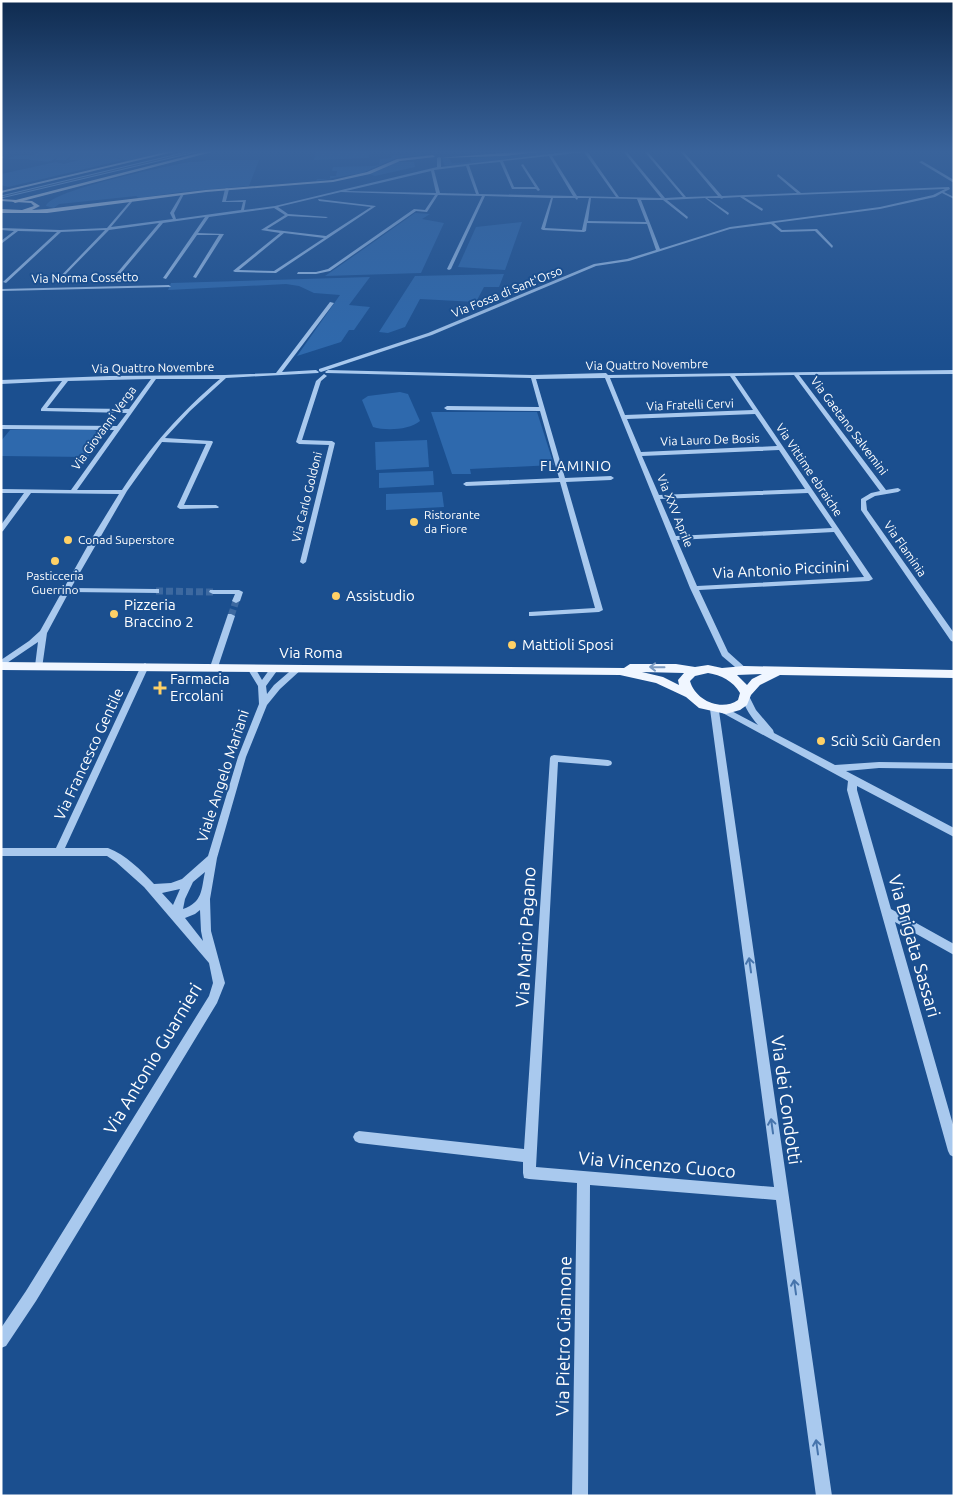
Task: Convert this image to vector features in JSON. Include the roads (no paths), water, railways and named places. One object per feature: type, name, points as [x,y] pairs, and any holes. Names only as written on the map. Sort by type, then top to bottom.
[{"type":"main road","name":"Via Roma","points":[[1,665],[620,670],[636,667],[676,668],[694,671]]},
{"type":"main road","name":"Via Roma","points":[[620,670],[659,680],[687,693]]},
{"type":"main road","points":[[746,695],[738,680],[721,672],[710,670],[694,671],[684,680],[684,687],[687,693],[700,703],[718,709],[736,707],[746,695],[756,682],[776,672]]},
{"type":"main road","points":[[721,672],[744,670],[954,674]]},
{"type":"street","points":[[58,281],[115,221]]},
{"type":"street","points":[[1,227],[16,231],[60,231],[108,229],[175,221]]},
{"type":"street","points":[[165,278],[205,221]]},
{"type":"street","points":[[277,221],[263,230],[326,238]]},
{"type":"street","points":[[283,232],[235,271],[275,272],[352,221]]},
{"type":"street","points":[[298,273],[316,273],[329,270],[399,221]]},
{"type":"street","points":[[449,269],[472,221]]},
{"type":"street","points":[[545,221],[543,229],[584,231],[586,222],[647,223],[658,250]]},
{"type":"street","name":"Via Fossa di Sant'Orso","points":[[322,374],[336,366],[430,334],[590,267],[619,262],[725,229],[780,221]]},
{"type":"street","points":[[114,279],[162,222]]},
{"type":"street","points":[[771,222],[781,231],[816,230],[832,247]]},
{"type":"street","points":[[1,243],[16,231]]},
{"type":"street","points":[[5,282],[60,231]]},
{"type":"street","points":[[195,277],[222,234],[196,234]]},
{"type":"street","name":"Via Norma Cossetto","points":[[1,290],[169,286]]},
{"type":"street","points":[[277,375],[332,303]]},
{"type":"street","name":"Via Quattro Novembre","points":[[1,382],[306,374],[533,377],[954,372]]},
{"type":"street","name":"Via Gaetano Salvemini","points":[[795,373],[884,492]]},
{"type":"street","points":[[306,374],[322,374]]},
{"type":"street","name":"Via Carlo Goldoni","points":[[303,562],[332,443],[300,442],[322,374]]},
{"type":"street","name":"Via Vittime ebraiche","points":[[731,374],[869,580]]},
{"type":"street","name":"Via XXV Aprile","points":[[606,375],[694,588],[725,654],[744,670]]},
{"type":"street","name":"Via Giovanni Verga","points":[[72,492],[155,377]]},
{"type":"street","points":[[210,388],[215,377]]},
{"type":"street","points":[[1,665],[43,633],[124,492],[161,440],[210,388],[225,377]]},
{"type":"street","points":[[532,614],[599,610],[564,480],[533,377]]},
{"type":"street","points":[[66,380],[43,410],[130,411]]},
{"type":"street","points":[[447,408],[543,409]]},
{"type":"street","name":"Via Fratelli Cervi","points":[[624,417],[756,412]]},
{"type":"street","points":[[1,428],[118,428]]},
{"type":"street","points":[[161,440],[210,442],[180,507],[216,507]]},
{"type":"street","name":"Via Lauro De Bosis","points":[[640,454],[781,448]]},
{"type":"street","points":[[466,484],[611,478]]},
{"type":"street","name":"Via Flaminia","points":[[898,490],[873,494],[864,500],[864,510],[954,639]]},
{"type":"street","points":[[1,491],[124,492]]},
{"type":"street","points":[[1,530],[29,491]]},
{"type":"street","points":[[658,497],[809,491]]},
{"type":"street","points":[[673,538],[836,530]]},
{"type":"street","name":"Via Antonio Piccinini","points":[[694,588],[869,580]]},
{"type":"street","points":[[67,590],[156,591]]},
{"type":"street","points":[[214,592],[239,592],[236,601]]},
{"type":"street","points":[[214,667],[231,616]]},
{"type":"street","points":[[39,666],[43,633]]},
{"type":"street","points":[[21,666],[23,657],[32,643]]},
{"type":"street","points":[[721,672],[725,654]]},
{"type":"street","name":"Via Francesco Gentile","points":[[58,853],[145,666]]},
{"type":"street","points":[[250,668],[262,686],[275,668]]},
{"type":"street","points":[[275,668],[276,687]]},
{"type":"street","name":"Viale Angelo Mariani","points":[[213,961],[206,931],[205,899],[212,858],[242,757],[263,704],[276,687],[299,668]]},
{"type":"street","name":"Viale Angelo Mariani","points":[[262,686],[263,704]]},
{"type":"street","points":[[746,695],[748,705],[759,721],[780,740]]},
{"type":"street","points":[[718,709],[954,833]]},
{"type":"street","name":"Via dei Condotti","points":[[718,709],[824,1496]]},
{"type":"street","name":"Via Mario Pagano","points":[[529,1173],[554,758],[608,763]]},
{"type":"street","points":[[833,769],[879,765],[954,766]]},
{"type":"street","name":"Via Brigata Sassari","points":[[853,779],[852,790],[954,1151]]},
{"type":"street","name":"Via Antonio Guarnieri","points":[[1,852],[108,852],[116,855],[151,888],[213,961],[219,983],[211,1004],[1,1341]]},
{"type":"street","name":"Viale Angelo Mariani","points":[[176,917],[180,899],[188,882],[212,858]]},
{"type":"street","name":"Viale Angelo Mariani","points":[[151,888],[168,889],[188,882]]},
{"type":"street","points":[[176,917],[191,911],[205,899]]},
{"type":"street","points":[[886,912],[954,950]]},
{"type":"street","points":[[358,1138],[530,1156]]},
{"type":"street","name":"Via Vincenzo Cuoco","points":[[529,1173],[782,1194]]},
{"type":"street","name":"Via Pietro Giannone","points":[[580,1496],[584,1177]]},
{"type":"tunnel","points":[[156,591],[213,592]]},
{"type":"tunnel","points":[[231,616],[236,601]]},
{"type":"place","name":"Ristorante da Fiore","points":[[414,522]]},
{"type":"place","name":"Conad Superstore","points":[[68,540]]},
{"type":"place","name":"Pasticceria Guerrino","points":[[55,561]]},
{"type":"place","name":"Assistudio","points":[[336,596]]},
{"type":"place","name":"Pizzeria Braccino 2","points":[[114,614]]},
{"type":"place","name":"Mattioli Sposi","points":[[512,645]]},
{"type":"place","name":"Farmacia Ercolani","points":[[160,688]]},
{"type":"place","name":"Sciù Sciù Garden","points":[[821,741]]},
{"type":"district","name":"FLAMINIO","points":[[576,466]]}]
